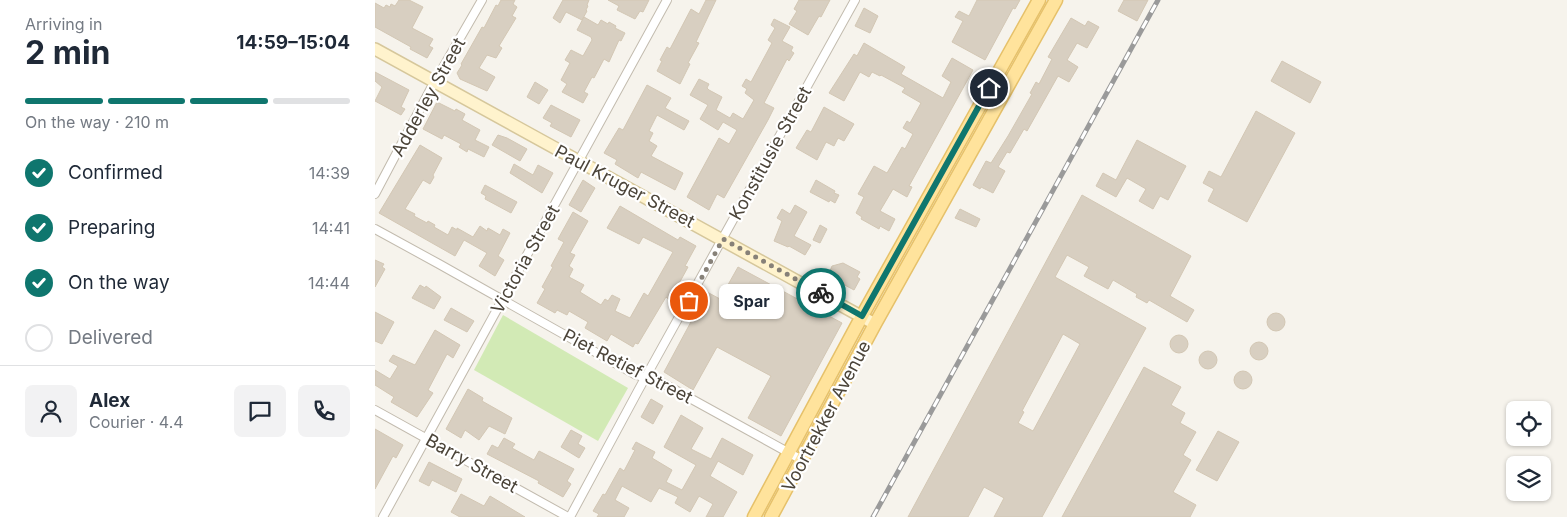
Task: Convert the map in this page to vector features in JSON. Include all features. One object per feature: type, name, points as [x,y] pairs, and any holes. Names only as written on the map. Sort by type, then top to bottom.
[{"type":"main road","name":"Voortrekker Avenue","points":[[754,517],[862,316],[1039,0]]},
{"type":"main road","name":"Voortrekker Avenue","points":[[771,517],[875,324],[1056,0]]},
{"type":"street","name":"Adderley Street","points":[[375,194],[435,82],[482,0]]},
{"type":"street","name":"Victoria Street","points":[[383,517],[667,0]]},
{"type":"street","name":"Konstitusie Street","points":[[569,517],[855,0]]},
{"type":"street","name":"Paul Kruger Street","points":[[375,49],[875,324]]},
{"type":"street","name":"Piet Retief Street","points":[[375,229],[636,375],[657,380],[802,460]]},
{"type":"street","name":"Barry Street","points":[[375,410],[569,517]]},
{"type":"green space","points":[[503,315],[628,388],[598,441],[474,370]]},
{"type":"building","points":[[399,0],[409,0],[423,7],[412,28],[433,39],[429,46],[433,48],[427,58],[375,27],[375,3],[384,8],[386,5],[390,7],[391,4],[395,6]]},
{"type":"building","points":[[501,0],[515,0],[513,4],[517,7],[512,16],[516,18],[499,46],[502,48],[496,58],[487,55],[479,68],[495,77],[487,91],[460,79],[457,73],[482,27],[484,28],[496,5],[498,6]]},
{"type":"building","points":[[563,0],[589,0],[587,11],[582,20],[566,12],[560,23],[553,18]]},
{"type":"building","points":[[608,0],[649,0],[643,12],[640,11],[635,19],[617,10],[619,6]]},
{"type":"building","points":[[706,0],[716,0],[696,42],[699,43],[688,63],[690,64],[680,84],[657,71],[662,61],[660,60],[667,47],[670,49],[691,9],[699,14]]},
{"type":"building","points":[[799,0],[830,0],[808,35],[789,24],[797,11],[794,9]]},
{"type":"building","points":[[977,0],[1020,0],[1015,9],[1013,8],[985,60],[952,42],[963,21],[955,17],[959,11],[969,16]]},
{"type":"building","points":[[1124,0],[1148,0],[1137,21],[1118,11]]},
{"type":"building","points":[[864,8],[878,16],[870,33],[855,26]]},
{"type":"building","points":[[584,17],[598,25],[601,20],[608,24],[609,22],[616,26],[615,28],[625,33],[621,41],[619,40],[609,62],[604,59],[594,78],[592,77],[584,92],[588,94],[583,103],[562,92],[567,84],[561,80],[570,63],[565,60],[571,50],[583,56],[592,40],[591,37],[577,30]]},
{"type":"building","points":[[1071,18],[1085,26],[1088,21],[1099,27],[1087,48],[1077,43],[1067,60],[1078,67],[1069,82],[1058,76],[1027,131],[1024,129],[1010,153],[1007,152],[998,167],[1005,171],[993,193],[981,187],[980,189],[973,185],[986,161],[991,163],[1008,136],[1032,94],[1030,93],[1036,82],[1039,84],[1052,59],[1048,57]]},
{"type":"building","points":[[774,19],[790,27],[782,41],[793,47],[791,51],[794,53],[789,61],[787,59],[764,103],[774,108],[768,120],[724,198],[717,194],[709,210],[687,197],[719,138],[729,144],[737,130],[723,122],[718,130],[700,119],[708,105],[690,95],[699,79],[709,84],[707,88],[709,90],[722,97],[716,110],[730,118],[733,113],[743,119],[754,100],[745,93],[747,89],[742,86],[746,79],[751,82],[772,43],[768,40],[775,28],[771,25]]},
{"type":"building","points":[[864,43],[905,67],[901,74],[943,98],[951,82],[942,76],[952,58],[973,70],[909,186],[912,187],[907,197],[893,189],[880,211],[895,219],[889,231],[880,226],[879,229],[861,219],[862,217],[856,213],[864,197],[858,194],[874,166],[887,173],[902,147],[905,149],[913,134],[903,128],[907,121],[910,123],[921,103],[902,92],[905,88],[872,72],[869,77],[860,72],[844,101],[829,93],[854,54],[857,56]]},
{"type":"building","points":[[1282,61],[1321,82],[1310,103],[1271,81]]},
{"type":"building","points":[[375,72],[409,90],[401,107],[405,109],[401,115],[375,101],[382,87],[375,81]]},
{"type":"building","points":[[535,82],[548,90],[539,104],[527,97]]},
{"type":"building","points":[[647,85],[671,98],[665,108],[689,121],[684,130],[657,115],[649,131],[653,133],[649,141],[657,146],[651,156],[683,173],[675,190],[641,172],[638,178],[615,164],[617,160],[604,153],[619,128],[623,130]]},
{"type":"building","points":[[437,102],[465,114],[462,120],[480,130],[475,140],[489,147],[484,157],[468,149],[467,152],[459,147],[461,144],[444,135],[442,139],[423,129]]},
{"type":"building","points":[[551,105],[580,120],[571,137],[550,126],[552,123],[543,118]]},
{"type":"building","points":[[824,107],[854,124],[844,141],[838,138],[834,146],[826,142],[817,160],[796,148],[807,130],[811,132]]},
{"type":"building","points":[[1256,111],[1295,133],[1247,222],[1208,201],[1214,189],[1203,183],[1209,171],[1221,177]]},
{"type":"building","points":[[498,135],[527,149],[520,161],[492,145]]},
{"type":"building","points":[[1137,140],[1186,166],[1168,200],[1160,196],[1153,209],[1139,201],[1146,189],[1127,178],[1116,197],[1096,186],[1103,173],[1116,180]]},
{"type":"building","points":[[420,145],[442,158],[430,184],[423,180],[405,209],[427,223],[428,221],[435,225],[434,227],[448,235],[452,227],[473,237],[480,226],[487,231],[488,228],[500,235],[503,229],[510,233],[498,256],[504,260],[495,276],[479,266],[487,253],[464,240],[455,256],[379,213]]},
{"type":"building","points":[[514,164],[533,175],[538,165],[553,173],[542,193],[510,173]]},
{"type":"building","points":[[583,180],[595,188],[581,212],[569,205]]},
{"type":"building","points":[[816,180],[839,195],[835,203],[830,200],[829,202],[810,192]]},
{"type":"building","points":[[485,185],[517,202],[511,213],[485,199],[486,196],[481,193]]},
{"type":"building","points":[[1082,195],[1191,256],[1170,296],[1194,310],[1187,322],[1149,300],[1147,303],[1136,297],[1137,294],[1113,280],[1108,289],[1084,276],[1089,267],[1067,255],[1055,277],[1146,328],[1042,517],[994,517],[1004,498],[984,487],[968,517],[908,517]],"holes":[[[1063,334],[1080,344],[1033,431],[1018,423],[1024,412],[1022,411]]]},
{"type":"building","points":[[795,205],[807,212],[794,236],[811,245],[805,255],[789,246],[774,241],[782,221],[777,218],[782,209],[790,214]]},
{"type":"building","points":[[620,206],[678,240],[680,237],[696,246],[685,266],[688,267],[670,300],[666,297],[638,344],[635,343],[633,347],[611,334],[607,341],[585,328],[588,322],[569,311],[567,315],[557,310],[555,313],[537,303],[545,289],[542,287],[553,267],[551,266],[564,242],[558,239],[573,212],[588,221],[570,253],[575,255],[569,266],[573,269],[569,277],[584,285],[580,292],[601,305],[605,299],[608,301],[612,295],[620,299],[615,311],[630,318],[644,293],[648,296],[673,252],[643,237],[639,244],[607,228]]},
{"type":"building","points":[[960,209],[980,219],[976,227],[955,218]]},
{"type":"building","points":[[820,225],[827,229],[820,243],[813,240]]},
{"type":"building","points":[[375,260],[384,264],[382,267],[385,269],[375,287]]},
{"type":"building","points":[[843,263],[860,272],[857,277],[860,279],[854,290],[828,276],[832,266]]},
{"type":"building","points":[[738,267],[842,323],[781,436],[748,418],[771,376],[717,347],[693,390],[664,372],[707,292],[720,299]]},
{"type":"building","points":[[420,285],[425,288],[426,286],[441,297],[434,309],[412,298]]},
{"type":"building","points":[[451,308],[474,321],[467,332],[444,320]]},
{"type":"building","points":[[375,312],[394,322],[382,344],[375,341]]},
{"type":"building","points":[[1276,313],[1282,316],[1285,322],[1282,328],[1276,331],[1270,328],[1267,322],[1270,316]]},
{"type":"building","points":[[435,330],[460,345],[453,358],[447,354],[428,390],[433,393],[417,417],[391,402],[394,397],[375,385],[375,370],[390,379],[398,366],[389,361],[393,355],[415,365]]},
{"type":"building","points":[[1179,335],[1185,338],[1188,344],[1185,350],[1179,353],[1173,350],[1170,344],[1173,338]]},
{"type":"building","points":[[1259,342],[1265,345],[1268,351],[1265,357],[1259,360],[1253,357],[1250,351],[1253,345]]},
{"type":"building","points":[[1208,351],[1214,354],[1217,360],[1214,366],[1208,369],[1202,366],[1199,360],[1202,354]]},
{"type":"building","points":[[1144,367],[1181,387],[1171,405],[1185,413],[1180,423],[1196,432],[1183,455],[1191,460],[1173,492],[1196,505],[1190,517],[1062,517]]},
{"type":"building","points":[[1243,371],[1249,374],[1252,380],[1249,386],[1243,389],[1237,386],[1234,380],[1237,374]]},
{"type":"building","points":[[468,389],[483,398],[482,401],[512,418],[505,434],[489,426],[479,440],[465,430],[461,438],[446,429]]},
{"type":"building","points":[[651,399],[663,406],[653,424],[641,417]]},
{"type":"building","points":[[681,415],[703,428],[691,449],[711,459],[722,438],[753,455],[743,475],[718,461],[710,476],[737,492],[723,517],[706,517],[713,504],[699,496],[690,512],[675,503],[678,497],[659,488],[651,502],[622,486],[615,500],[629,508],[624,517],[597,517],[599,514],[593,511],[603,494],[605,495],[620,468],[624,471],[635,450],[632,449],[636,442],[655,452],[652,458],[672,470],[666,482],[682,490],[696,465],[664,447]]},
{"type":"building","points":[[375,429],[403,445],[396,458],[393,456],[375,489]]},
{"type":"building","points":[[571,430],[582,436],[578,444],[585,448],[579,458],[561,447]]},
{"type":"building","points":[[1218,431],[1239,442],[1217,481],[1196,470]]},
{"type":"building","points":[[504,438],[515,444],[512,448],[534,460],[539,451],[574,469],[567,481],[571,484],[563,497],[538,483],[539,481],[487,454],[492,445],[498,448]]},
{"type":"building","points":[[429,462],[462,479],[456,492],[432,480],[429,486],[419,481]]},
{"type":"building","points":[[461,494],[484,506],[490,496],[525,517],[460,517],[451,512]]},
{"type":"railway","points":[[873,517],[1158,0]]},
{"type":"way so far","points":[[689,301],[723,239],[821,293]]},
{"type":"place","name":"Spar","points":[[689,301]]},
{"type":"route","points":[[821,293],[862,316],[989,88]]}]
